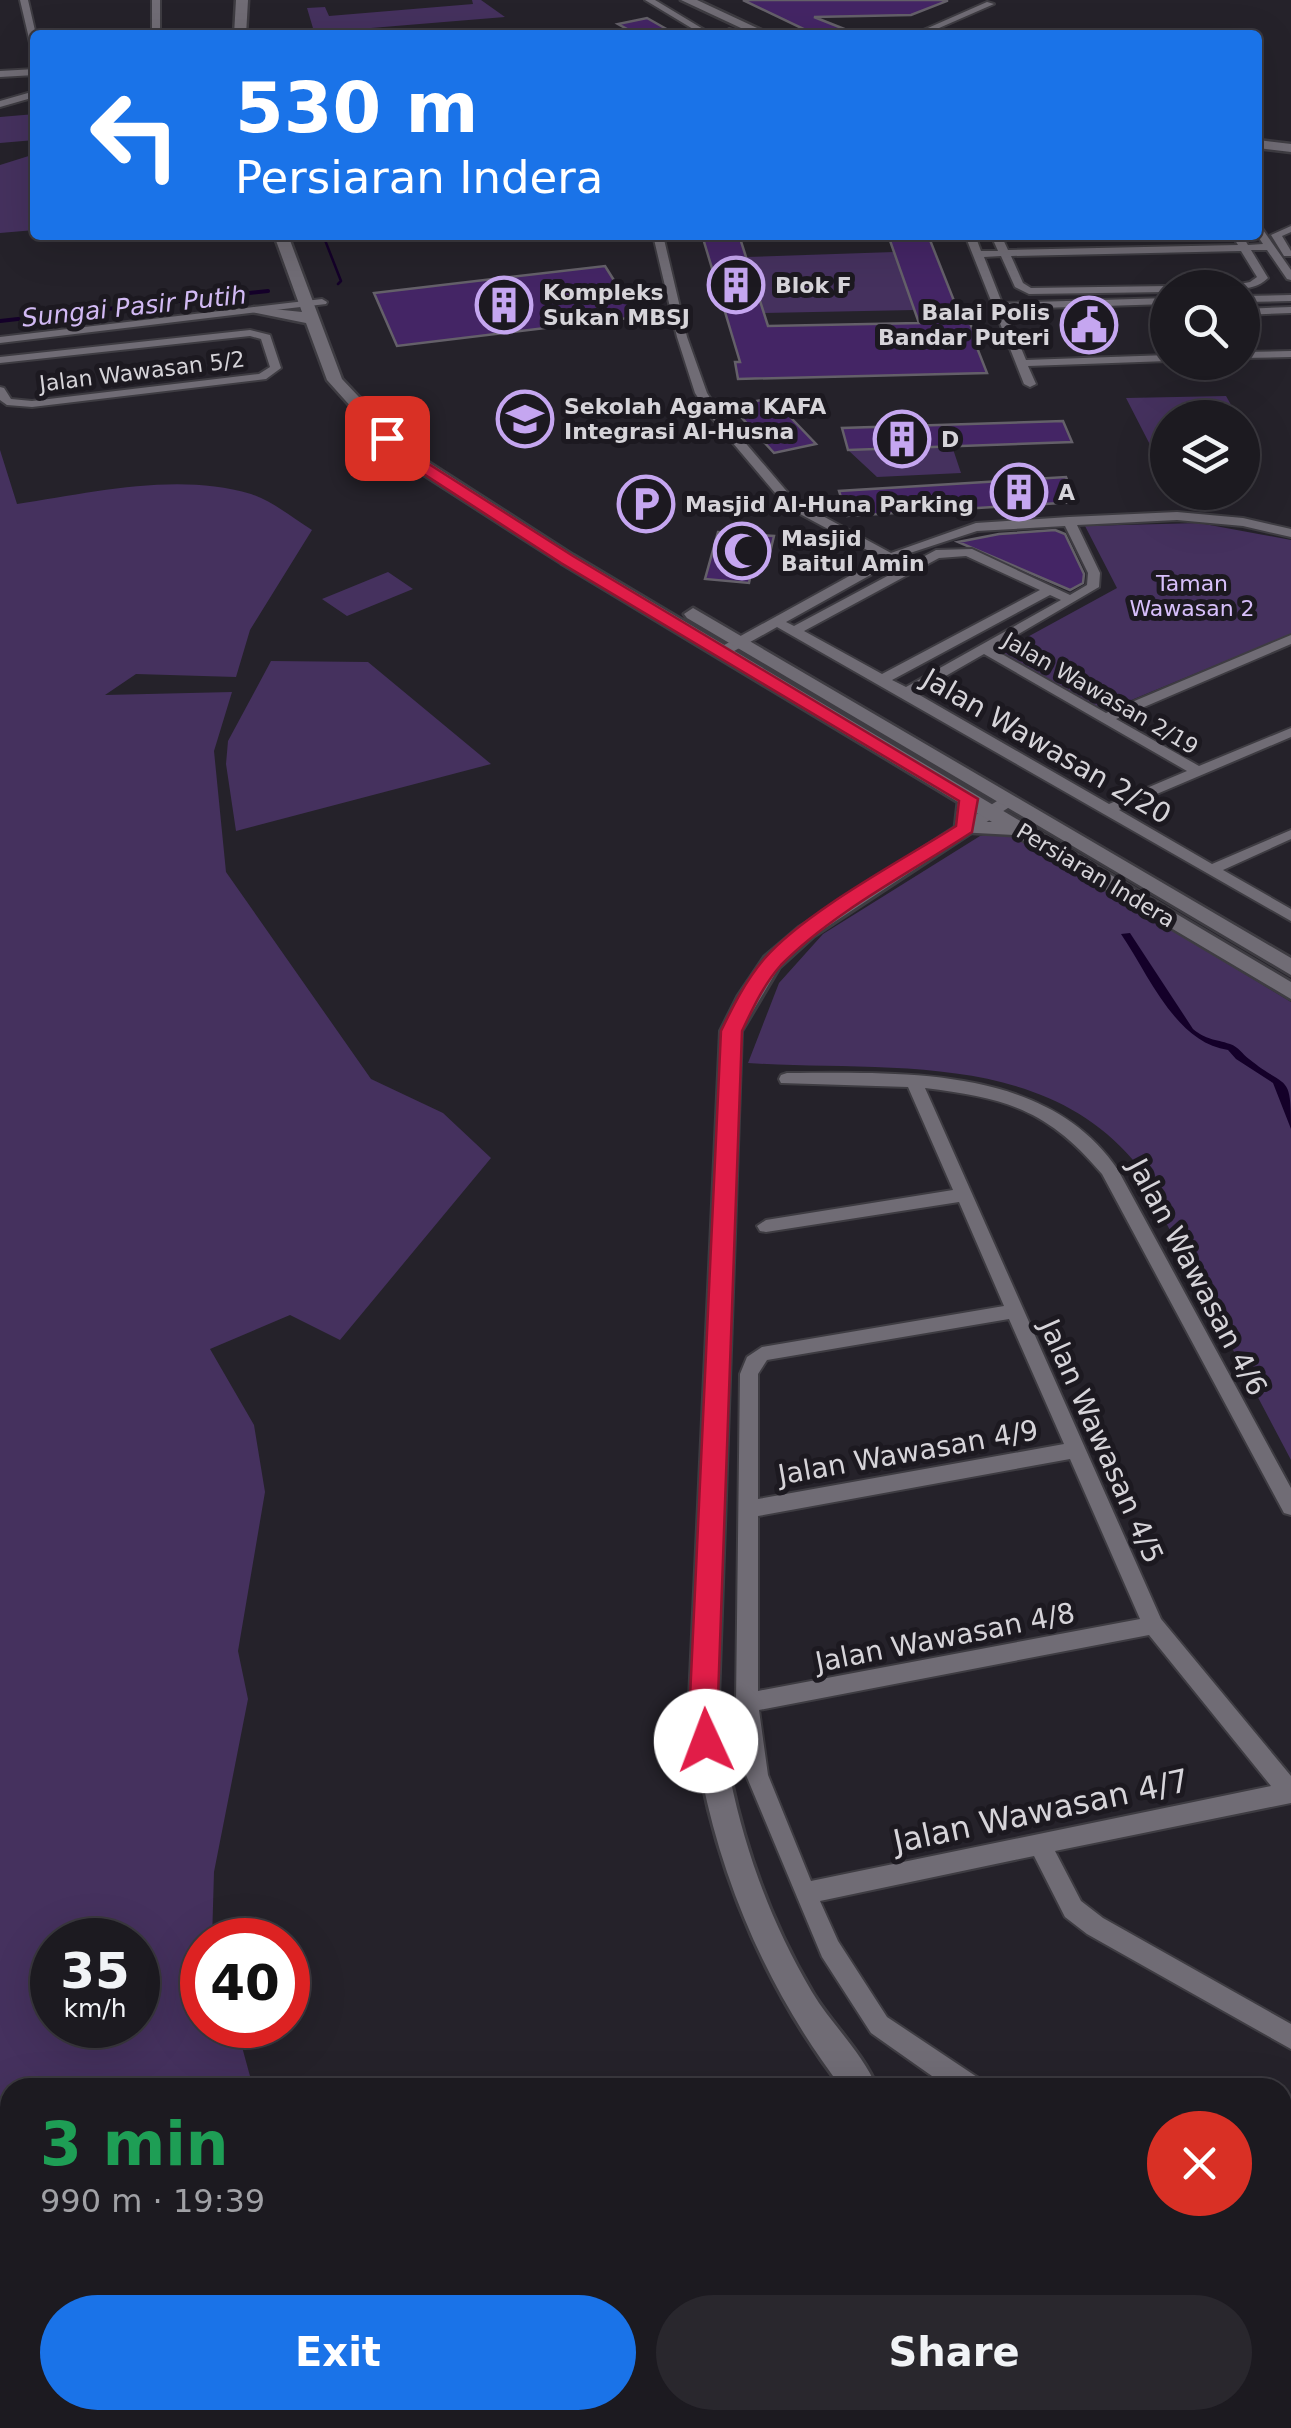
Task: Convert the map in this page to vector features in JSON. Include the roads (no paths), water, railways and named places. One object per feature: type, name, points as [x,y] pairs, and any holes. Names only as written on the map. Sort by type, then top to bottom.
[{"type":"main road","points":[[240,30],[242,0]]},
{"type":"main road","points":[[256,0],[256,19]]},
{"type":"main road","points":[[669,0],[733,30]]},
{"type":"main road","points":[[684,0],[734,30]]},
{"type":"main road","points":[[684,0],[766,30]]},
{"type":"main road","points":[[703,4],[736,30]]},
{"type":"main road","points":[[703,4],[756,30]]},
{"type":"main road","points":[[1262,143],[1291,139]]},
{"type":"main road","points":[[1262,144],[1291,148]]},
{"type":"main road","name":"Persiaran Indera","points":[[283,240],[297,281],[314,304]]},
{"type":"main road","name":"Persiaran Indera","points":[[300,240],[335,380],[402,453],[567,560],[731,647],[999,806],[1291,968]]},
{"type":"main road","points":[[253,308],[290,293],[297,281]]},
{"type":"main road","points":[[253,308],[291,314],[314,304]]},
{"type":"main road","name":"Persiaran Indera","points":[[731,647],[969,799],[999,806],[1019,829],[1291,992]]},
{"type":"main road","points":[[969,799],[965,828],[1019,829]]},
{"type":"street","points":[[24,0],[31,30]]},
{"type":"street","points":[[156,0],[156,30]]},
{"type":"street","points":[[649,0],[700,30]]},
{"type":"street","points":[[977,0],[993,5]]},
{"type":"street","points":[[929,30],[993,5]]},
{"type":"street","points":[[939,30],[993,5]]},
{"type":"street","points":[[0,74],[30,72]]},
{"type":"street","points":[[0,104],[30,95]]},
{"type":"street","points":[[1262,222],[1291,220]]},
{"type":"street","points":[[1274,243],[1277,232],[1291,229]]},
{"type":"street","points":[[1262,232],[1290,268]]},
{"type":"street","points":[[659,240],[682,337],[701,393],[714,414],[791,504],[890,558]]},
{"type":"street","points":[[972,240],[1030,384]]},
{"type":"street","points":[[998,240],[1020,284],[1044,292],[1150,289]]},
{"type":"street","points":[[1240,240],[1259,270]]},
{"type":"street","points":[[978,254],[1274,243]]},
{"type":"street","points":[[1260,299],[1291,298]]},
{"type":"street","points":[[1001,312],[1150,303]]},
{"type":"street","points":[[0,338],[253,308]]},
{"type":"street","points":[[1260,311],[1291,310]]},
{"type":"street","points":[[1001,312],[1103,315]]},
{"type":"street","name":"Jalan Wawasan 5/2","points":[[0,360],[250,333],[266,338],[276,368],[262,377],[21,404],[7,402],[0,390]]},
{"type":"street","points":[[1260,355],[1291,354]]},
{"type":"street","points":[[1022,362],[1150,358]]},
{"type":"street","points":[[731,647],[890,558],[926,541],[976,527],[1199,517],[1291,532]]},
{"type":"street","points":[[906,693],[1096,583],[1069,521]]},
{"type":"street","points":[[795,631],[943,552],[968,552],[1071,600]]},
{"type":"street","points":[[882,680],[1050,590]]},
{"type":"street","name":"Jalan Wawasan 2/20","points":[[777,622],[1291,916]]},
{"type":"street","points":[[1106,718],[1291,639]]},
{"type":"street","name":"Jalan Wawasan 2/19","points":[[984,649],[1199,772]]},
{"type":"street","points":[[1108,810],[1291,732]]},
{"type":"street","points":[[854,2078],[810,2020],[767,1936],[726,1822],[706,1741],[704,1698],[716,1462],[726,1074],[731,1031],[748,996],[772,962],[806,932],[999,806]]},
{"type":"street","points":[[1214,870],[1291,834]]},
{"type":"street","name":"Jalan Wawasan 4/6","points":[[786,1079],[914,1081],[988,1091],[1034,1110],[1088,1142],[1110,1170],[1291,1507]]},
{"type":"street","name":"Jalan Wawasan 4/5","points":[[914,1081],[1153,1625],[1291,1792]]},
{"type":"street","points":[[766,1226],[964,1194]]},
{"type":"street","points":[[956,2078],[879,2025],[830,1949],[757,1774],[748,1703],[749,1374],[762,1354],[1016,1312]]},
{"type":"street","name":"Jalan Wawasan 4/9","points":[[750,1508],[1076,1450]]},
{"type":"street","name":"Jalan Wawasan 4/8","points":[[748,1703],[1153,1625]]},
{"type":"street","name":"Jalan Wawasan 4/7","points":[[805,1893],[1291,1792]]},
{"type":"street","points":[[1040,1844],[1072,1908],[1095,1926],[1291,2037]]},
{"type":"waterway","name":"Sungai Pasir Putih","points":[[325,240],[341,281],[338,284]]},
{"type":"waterway","name":"Sungai Pasir Putih","points":[[0,321],[268,291]]},
{"type":"place","name":"Blok F","points":[[736,285]]},
{"type":"place","name":"Kompleks Sukan MBSJ","points":[[504,305]]},
{"type":"place","name":"Balai Polis Bandar Puteri","points":[[1089,325]]},
{"type":"place","name":"Sekolah Agama KAFA Integrasi Al-Husna","points":[[525,419]]},
{"type":"place","name":"D","points":[[902,439]]},
{"type":"place","name":"A","points":[[1019,492]]},
{"type":"place","name":"Masjid Al-Huna Parking","points":[[646,504]]},
{"type":"place","name":"Masjid Baitul Amin","points":[[742,551]]},
{"type":"park label","name":"Taman Wawasan 2","points":[[1192,596]]}]
